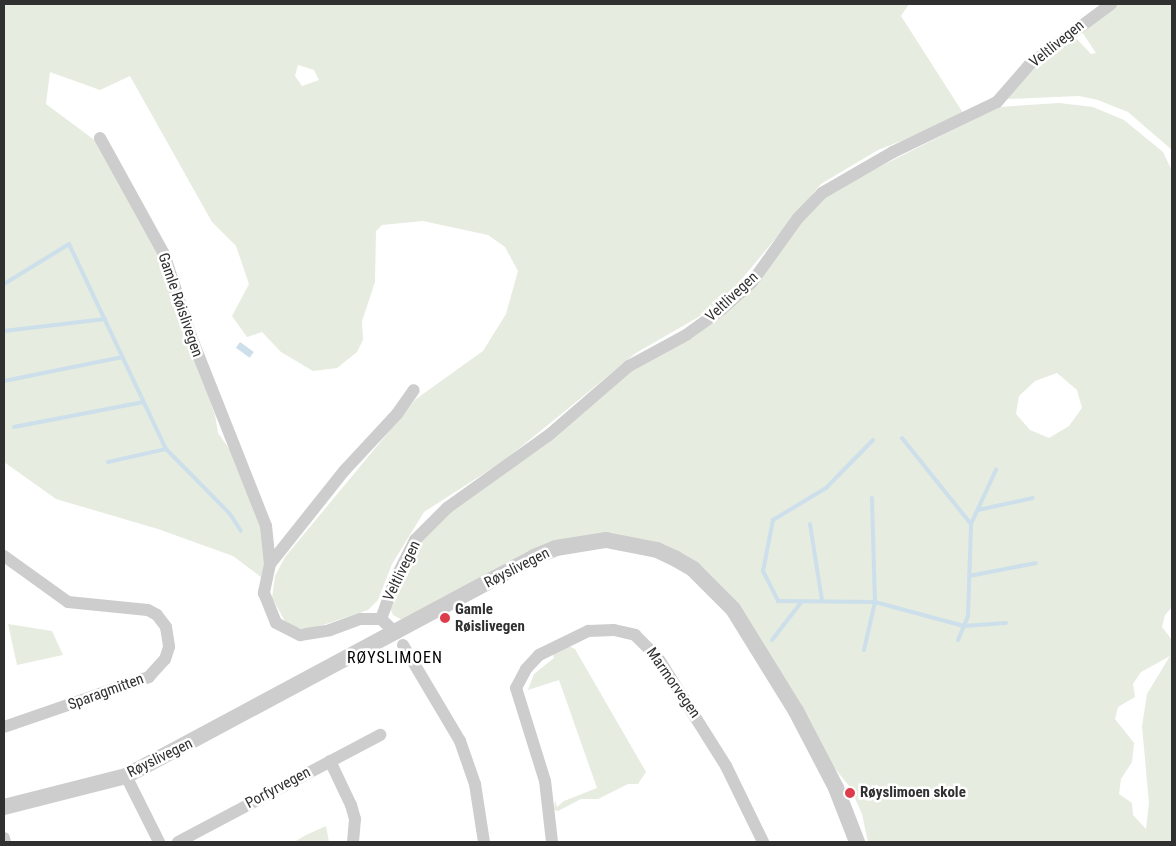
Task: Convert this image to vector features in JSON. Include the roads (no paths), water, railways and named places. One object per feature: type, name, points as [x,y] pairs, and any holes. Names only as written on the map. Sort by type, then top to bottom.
[{"type":"street","name":"Veltlivegen","points":[[381,619],[395,580],[415,540],[447,508],[548,435],[630,366],[686,335],[722,309],[752,282],[798,218],[822,193],[893,152],[997,102],[1030,64],[1111,4]]},
{"type":"street","name":"Gamle Røislivegen","points":[[100,138],[164,254],[192,339],[266,526],[270,564]]},
{"type":"street","name":"Gamle Røislivegen","points":[[381,619],[361,619],[314,634],[300,636],[285,631],[276,624],[266,604],[265,577],[270,564],[344,471],[398,414],[414,390]]},
{"type":"street","name":"Røyslivegen","points":[[4,806],[126,776],[399,639],[556,548],[606,540],[657,550],[693,569],[733,610],[800,720],[836,788],[857,842]]},
{"type":"street","name":"Sparagmitten","points":[[4,556],[68,602],[148,610],[166,627],[169,647],[165,660],[149,677],[4,727]]},
{"type":"street","points":[[381,619],[399,639],[460,741],[475,784],[484,842]]},
{"type":"street","name":"Marmorvegen","points":[[552,842],[545,781],[516,688],[526,669],[539,655],[588,631],[614,630],[635,635],[658,658],[726,766],[763,842]]},
{"type":"street","name":"Porfyrvegen","points":[[178,842],[380,735]]},
{"type":"street","points":[[330,761],[351,805],[354,819],[354,842]]},
{"type":"street","points":[[126,776],[160,842]]},
{"type":"street","points":[[4,838],[5,842]]},
{"type":"water","points":[[240,342],[254,352],[250,358],[236,348]]},
{"type":"waterway","points":[[4,284],[69,244],[166,449],[230,514],[241,531]]},
{"type":"waterway","points":[[4,331],[105,319]]},
{"type":"waterway","points":[[4,381],[123,357]]},
{"type":"waterway","points":[[14,427],[144,402]]},
{"type":"waterway","points":[[902,438],[971,524]]},
{"type":"waterway","points":[[873,440],[826,488],[773,520],[763,571],[778,601],[875,602],[964,626],[1006,623]]},
{"type":"waterway","points":[[108,462],[166,449]]},
{"type":"waterway","points":[[958,640],[968,616],[971,524],[996,470]]},
{"type":"waterway","points":[[864,650],[875,602],[872,498]]},
{"type":"waterway","points":[[978,510],[1033,498]]},
{"type":"waterway","points":[[810,524],[822,601]]},
{"type":"waterway","points":[[969,576],[1036,563]]},
{"type":"waterway","points":[[772,640],[802,601]]},
{"type":"place","name":"Gamle Røislivegen","points":[[445,618]]},
{"type":"place","name":"Røyslimoen skole","points":[[850,793]]},
{"type":"district","name":"RØYSLIMOEN","points":[[395,658]]}]
